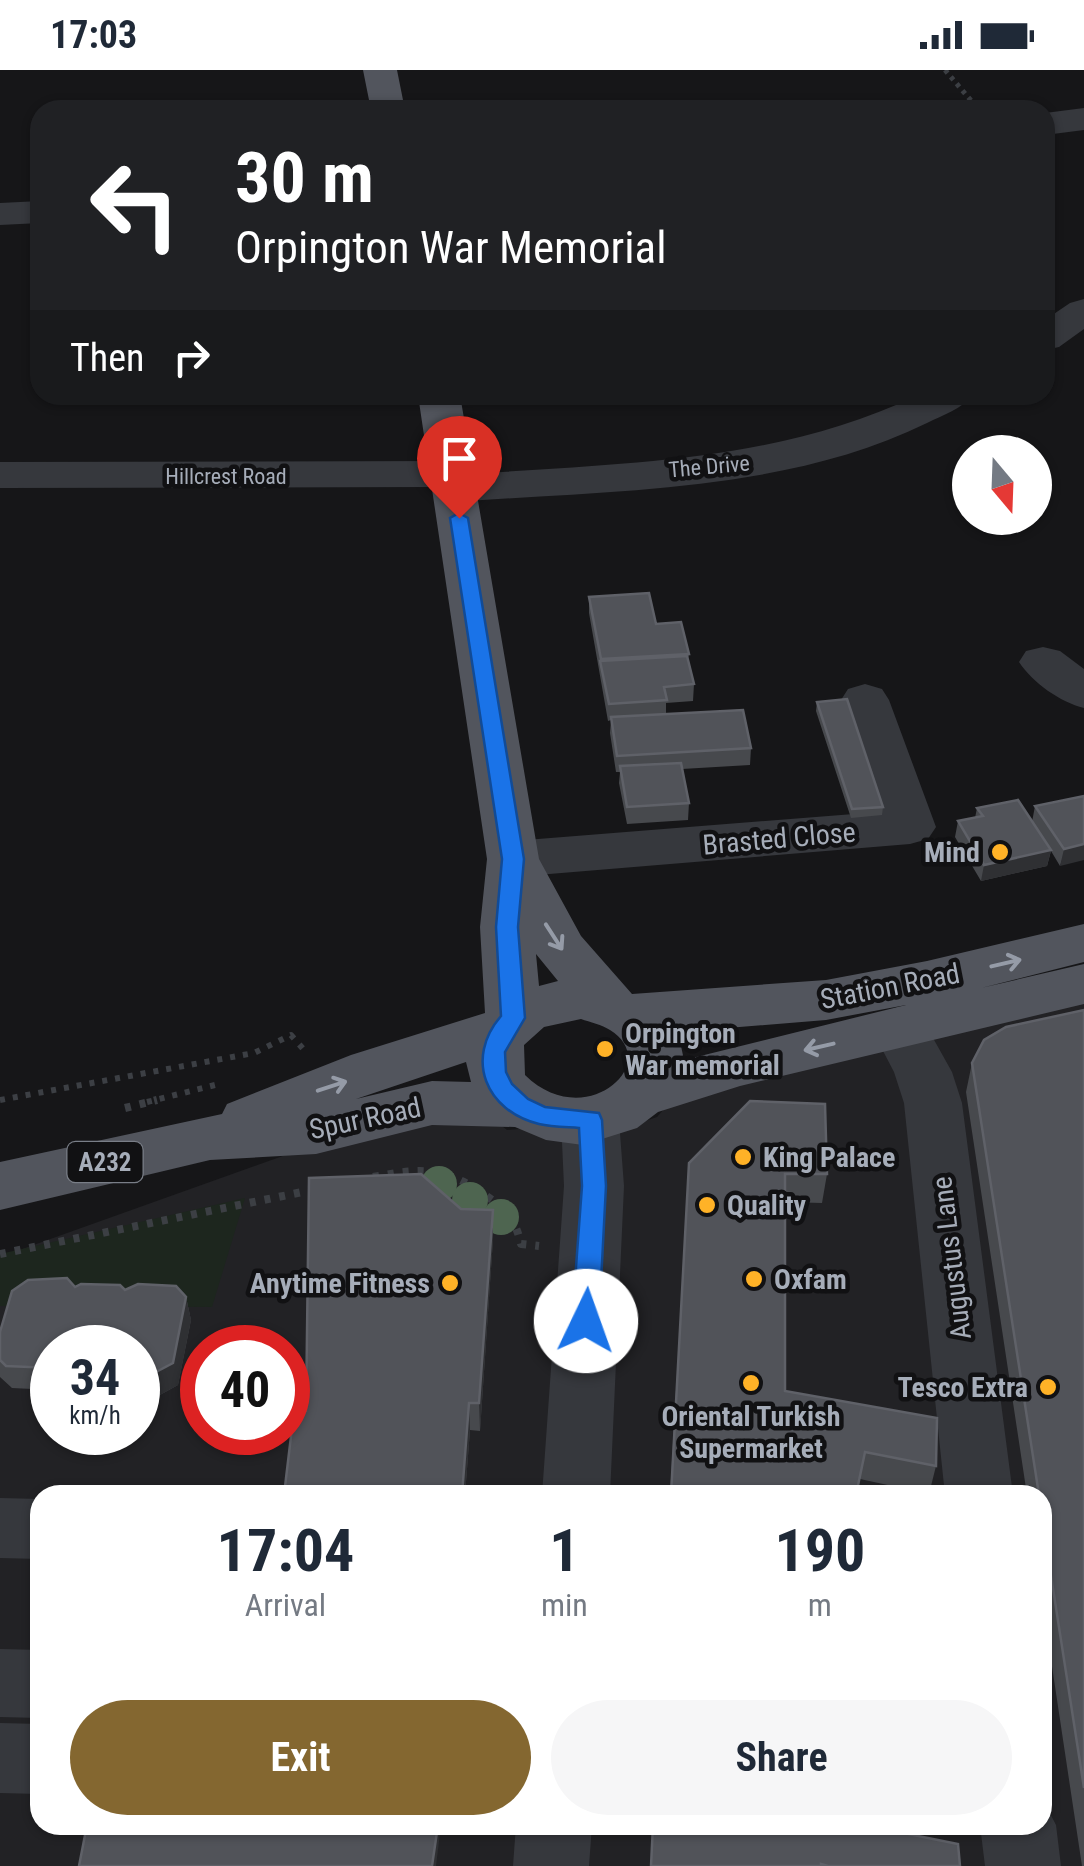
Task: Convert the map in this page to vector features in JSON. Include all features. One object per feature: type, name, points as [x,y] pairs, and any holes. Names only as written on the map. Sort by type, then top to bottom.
[{"type":"main road","points":[[380,70],[386,100]]},
{"type":"main road","points":[[440,405],[513,859],[507,927],[507,1026],[493,1052],[494,1072],[503,1090],[520,1105],[542,1116],[590,1120],[626,1110],[645,1094],[656,1074],[658,1053],[650,1032],[622,1010],[560,948],[513,859]]},
{"type":"main road","name":"Station Road","points":[[622,1010],[826,1000],[927,981],[1084,943]]},
{"type":"main road","name":"Station Road","points":[[645,1094],[739,1065],[1084,984]]},
{"type":"main road","points":[[507,1026],[556,1000],[584,998],[622,1010]]},
{"type":"main road","name":"Spur Road","points":[[210,1137],[305,1095],[507,1026]]},
{"type":"main road","name":"Spur Road","points":[[0,1186],[210,1137],[316,1131],[432,1103],[520,1105]]},
{"type":"street","points":[[1055,123],[1084,119]]},
{"type":"street","points":[[0,214],[30,212]]},
{"type":"street","points":[[1055,331],[1084,311]]},
{"type":"street","name":"The Drive","points":[[453,482],[756,462],[842,442],[934,405]]},
{"type":"street","name":"Hillcrest Road","points":[[0,475],[453,482]]},
{"type":"street","points":[[1043,662],[1084,694]]},
{"type":"street","name":"Brasted Close","points":[[513,859],[910,827],[865,700]]},
{"type":"street","name":"Augustus Lane","points":[[899,1028],[923,1072],[984,1282],[980,1485]]},
{"type":"street","points":[[577,1485],[594,1186],[590,1120]]},
{"type":"street","points":[[0,1528],[30,1529]]},
{"type":"street","points":[[0,1683],[30,1684]]},
{"type":"street","points":[[0,1758],[30,1759]]},
{"type":"street","points":[[551,1866],[553,1835]]},
{"type":"street","points":[[1019,1835],[1023,1866]]},
{"type":"path","points":[[945,70],[970,100]]},
{"type":"path","points":[[0,1100],[254,1053],[291,1035],[314,1060]]},
{"type":"path","points":[[361,1180],[418,1168],[447,1171],[508,1210],[521,1244],[589,1250]]},
{"type":"path","points":[[0,1254],[323,1187]]},
{"type":"shaded area","points":[[1084,992],[1084,1866],[0,1866],[0,1257],[381,1121],[477,1106],[507,1130],[555,1126],[604,1135],[657,1117],[687,1083]]},
{"type":"shaded area","points":[[245,1198],[212,1307],[0,1306],[0,1254]]},
{"type":"building","points":[[649,593],[656,624],[681,622],[689,654],[601,659],[589,597]]},
{"type":"building","points":[[687,656],[694,684],[664,687],[667,700],[609,704],[600,661]]},
{"type":"building","points":[[847,699],[883,807],[852,809],[817,702]]},
{"type":"building","points":[[743,710],[751,748],[617,756],[611,717]]},
{"type":"building","points":[[681,763],[689,803],[627,807],[620,766]]},
{"type":"building","points":[[1084,796],[1084,844],[1064,849],[1035,806]]},
{"type":"building","points":[[1018,800],[1051,850],[984,865],[958,821],[983,816],[977,808]]},
{"type":"building","name":"Tesco Extra","points":[[1084,1010],[1084,1788],[1052,1582],[1052,1485],[1037,1485],[972,1063],[984,1040],[1006,1027]]},
{"type":"building","points":[[750,1101],[825,1104],[827,1174],[785,1174],[785,1391],[937,1418],[936,1466],[865,1452],[858,1485],[672,1485],[689,1163]]},
{"type":"building","points":[[421,1174],[461,1209],[493,1210],[479,1403],[469,1403],[463,1485],[285,1485],[289,1455],[310,1455],[309,1178]]},
{"type":"building","points":[[67,1278],[75,1287],[120,1285],[125,1290],[138,1284],[176,1286],[186,1297],[173,1363],[160,1370],[160,1325],[30,1325],[30,1367],[6,1366],[0,1360],[0,1332],[12,1291],[28,1280]]},
{"type":"building","points":[[85,1835],[437,1835],[432,1866],[79,1866]]},
{"type":"building","points":[[653,1835],[913,1835],[958,1844],[960,1866],[821,1864],[651,1866]]},
{"type":"place","name":"Mind","points":[[1000,852]]},
{"type":"place","name":"Orpington War memorial","points":[[605,1049]]},
{"type":"place","name":"King Palace","points":[[743,1157]]},
{"type":"place","name":"Quality","points":[[707,1205]]},
{"type":"place","name":"Oxfam","points":[[754,1279]]},
{"type":"place","name":"Anytime Fitness","points":[[450,1283]]},
{"type":"place","name":"Oriental Turkish Supermarket","points":[[751,1383]]},
{"type":"place","name":"Tesco Extra","points":[[1048,1387]]},
{"type":"route","points":[[459,518],[513,859],[507,927],[513,1018],[500,1034],[493,1052],[494,1072],[503,1090],[520,1105],[542,1116],[590,1120],[594,1186],[586,1321]]}]
